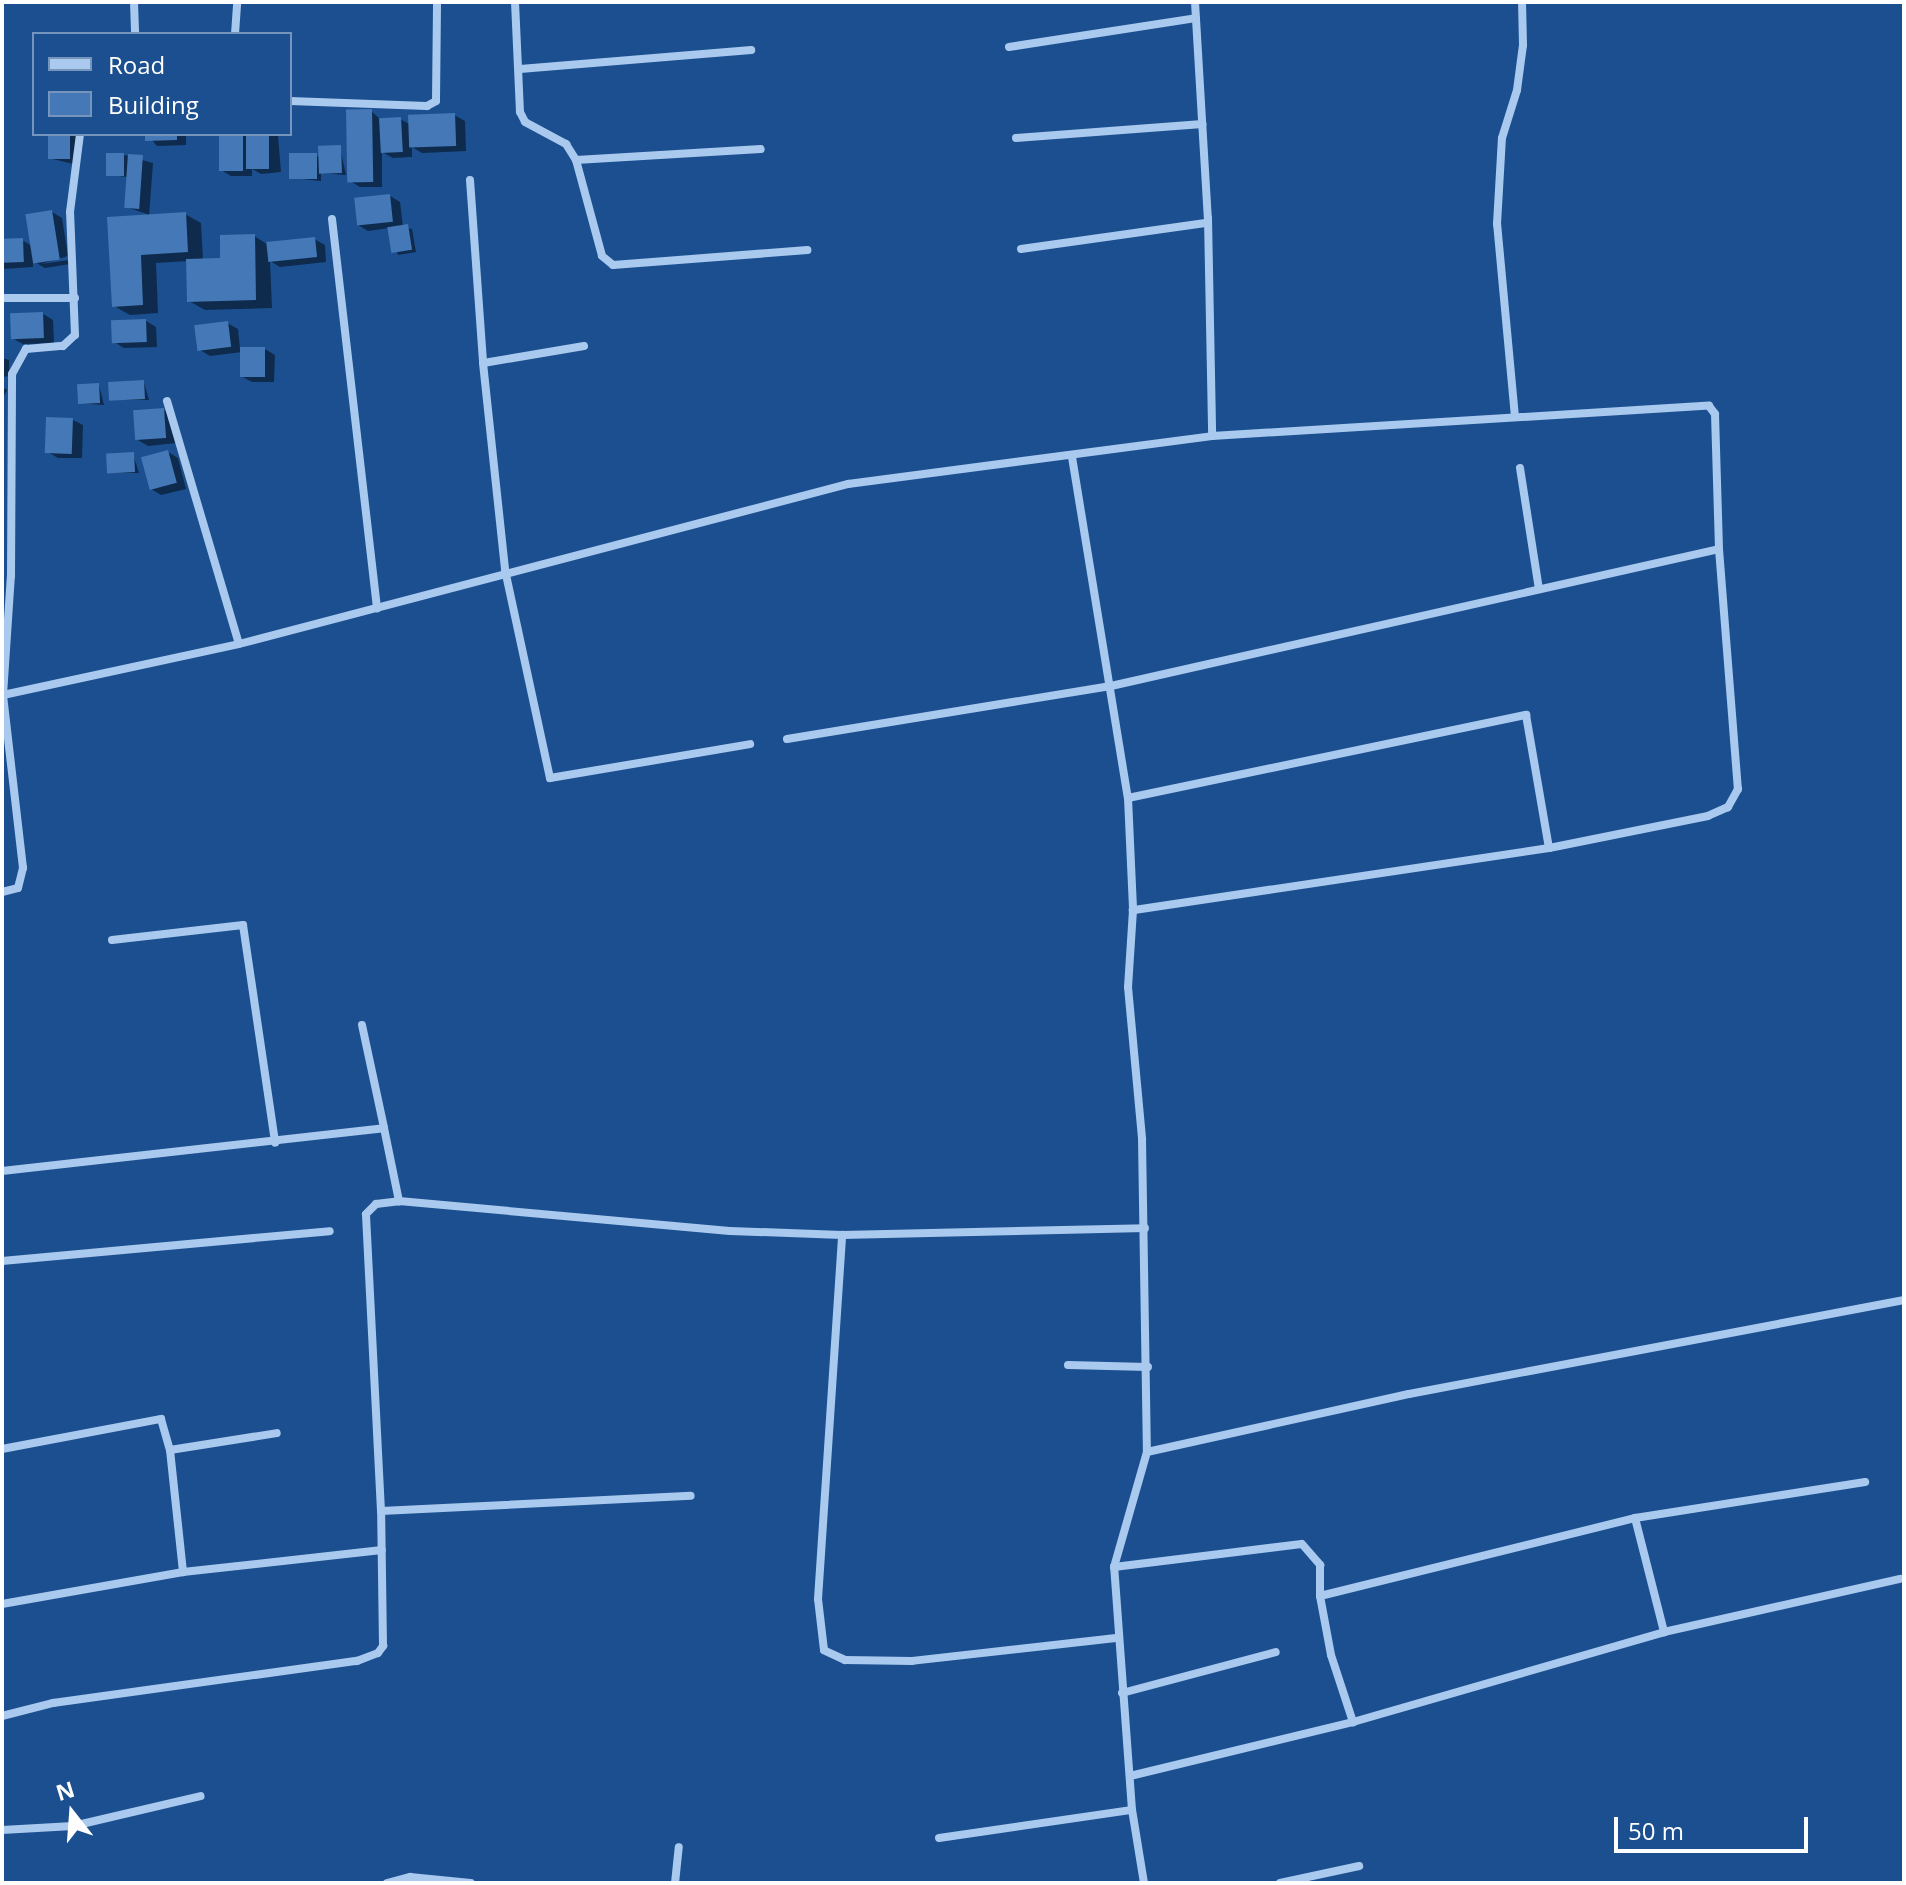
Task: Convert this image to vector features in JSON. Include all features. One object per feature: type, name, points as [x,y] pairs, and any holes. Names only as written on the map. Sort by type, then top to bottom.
[{"type":"street","points":[[134,2],[135,32]]},
{"type":"street","points":[[235,32],[237,2]]},
{"type":"street","points":[[292,101],[427,106],[436,101],[437,2]]},
{"type":"street","points":[[515,2],[525,122],[554,135],[576,160],[596,247],[613,265],[807,250]]},
{"type":"street","points":[[1195,2],[1207,223],[1212,436]]},
{"type":"street","points":[[1515,417],[1497,224],[1502,138],[1517,90],[1523,45],[1522,2]]},
{"type":"street","points":[[1009,47],[1196,18]]},
{"type":"street","points":[[520,69],[751,50]]},
{"type":"street","points":[[1016,138],[1202,124]]},
{"type":"street","points":[[2,892],[18,888],[23,868],[3,695],[11,576],[12,374],[26,349],[63,346],[75,335],[70,212],[80,136]]},
{"type":"street","points":[[576,160],[761,149]]},
{"type":"street","points":[[470,180],[483,363],[505,570],[550,778],[750,744]]},
{"type":"street","points":[[332,219],[377,608]]},
{"type":"street","points":[[1021,249],[1207,223]]},
{"type":"street","points":[[2,298],[75,298]]},
{"type":"street","points":[[483,363],[584,346]]},
{"type":"street","points":[[167,401],[239,644]]},
{"type":"street","points":[[3,695],[239,644],[505,570],[848,484],[1072,457],[1212,436],[1709,406],[1715,414],[1719,549],[1738,789],[1728,807],[1708,816],[1549,848],[1133,910]]},
{"type":"street","points":[[1072,457],[1128,798],[1133,910],[1128,987],[1145,1228],[1147,1452],[1114,1567],[1116,1638],[1132,1810],[1144,1883]]},
{"type":"street","points":[[1520,468],[1539,589]]},
{"type":"street","points":[[787,739],[1111,686],[1719,549]]},
{"type":"street","points":[[1128,798],[1526,715],[1549,848]]},
{"type":"street","points":[[112,940],[243,925],[275,1143]]},
{"type":"street","points":[[362,1025],[399,1201]]},
{"type":"street","points":[[2,1171],[275,1143],[384,1128]]},
{"type":"street","points":[[2,1716],[53,1703],[371,1657],[383,1646],[381,1511],[366,1214],[376,1204],[399,1201],[730,1231],[842,1235],[1145,1228]]},
{"type":"street","points":[[2,1261],[330,1231]]},
{"type":"street","points":[[842,1235],[818,1599],[824,1650],[845,1660],[912,1661],[1116,1638]]},
{"type":"street","points":[[1147,1452],[1409,1394],[1904,1300]]},
{"type":"street","points":[[1068,1365],[1148,1367]]},
{"type":"street","points":[[2,1449],[161,1419],[170,1450],[183,1572]]},
{"type":"street","points":[[170,1450],[277,1433]]},
{"type":"street","points":[[1320,1596],[1635,1518],[1865,1482]]},
{"type":"street","points":[[381,1511],[691,1496]]},
{"type":"street","points":[[1635,1518],[1664,1632]]},
{"type":"street","points":[[1114,1567],[1302,1544],[1320,1565],[1320,1596],[1353,1722]]},
{"type":"street","points":[[2,1604],[183,1572],[382,1550]]},
{"type":"street","points":[[1130,1776],[1353,1722],[1664,1632],[1900,1579]]},
{"type":"street","points":[[1122,1693],[1276,1652]]},
{"type":"street","points":[[2,1830],[73,1826],[201,1796]]},
{"type":"street","points":[[939,1838],[1132,1810]]},
{"type":"street","points":[[675,1883],[679,1847]]},
{"type":"street","points":[[1280,1883],[1359,1866]]},
{"type":"street","points":[[387,1883],[410,1877],[471,1883]]},
{"type":"building","points":[[346,109],[372,109],[373,182],[347,182]]},
{"type":"building","points":[[455,113],[456,146],[409,148],[408,115]]},
{"type":"building","points":[[401,117],[403,152],[381,153],[379,118]]},
{"type":"building","points":[[48,136],[70,136],[70,159],[48,159]]},
{"type":"building","points":[[145,136],[177,136],[177,140],[145,141]]},
{"type":"building","points":[[219,136],[243,136],[243,171],[219,171]]},
{"type":"building","points":[[246,136],[269,136],[269,169],[246,169]]},
{"type":"building","points":[[341,145],[342,173],[319,174],[318,146]]},
{"type":"building","points":[[106,153],[124,153],[124,176],[106,176]]},
{"type":"building","points":[[289,153],[317,153],[317,179],[289,179]]},
{"type":"building","points":[[128,154],[143,155],[139,209],[124,208]]},
{"type":"building","points":[[390,194],[393,222],[357,226],[354,198]]},
{"type":"building","points":[[52,210],[60,259],[33,264],[25,214]]},
{"type":"building","points":[[186,212],[188,252],[141,255],[143,305],[112,307],[107,217]]},
{"type":"building","points":[[408,224],[412,250],[391,253],[387,227]]},
{"type":"building","points":[[255,234],[256,300],[187,302],[186,259],[220,258],[220,235]]},
{"type":"building","points":[[315,237],[317,257],[268,262],[266,242]]},
{"type":"building","points":[[23,238],[24,262],[3,263],[2,239]]},
{"type":"building","points":[[43,312],[44,338],[11,339],[10,313]]},
{"type":"building","points":[[146,319],[147,342],[112,343],[111,320]]},
{"type":"building","points":[[228,321],[231,347],[197,351],[194,325]]},
{"type":"building","points":[[240,347],[265,347],[265,377],[240,377]]},
{"type":"building","points":[[144,380],[145,399],[109,401],[108,382]]},
{"type":"building","points":[[99,383],[100,403],[78,404],[77,384]]},
{"type":"building","points":[[164,408],[166,438],[135,440],[133,410]]},
{"type":"building","points":[[46,417],[73,418],[72,454],[45,453]]},
{"type":"building","points":[[168,450],[177,483],[150,490],[141,457]]},
{"type":"building","points":[[134,452],[135,472],[107,473],[106,453]]}]
